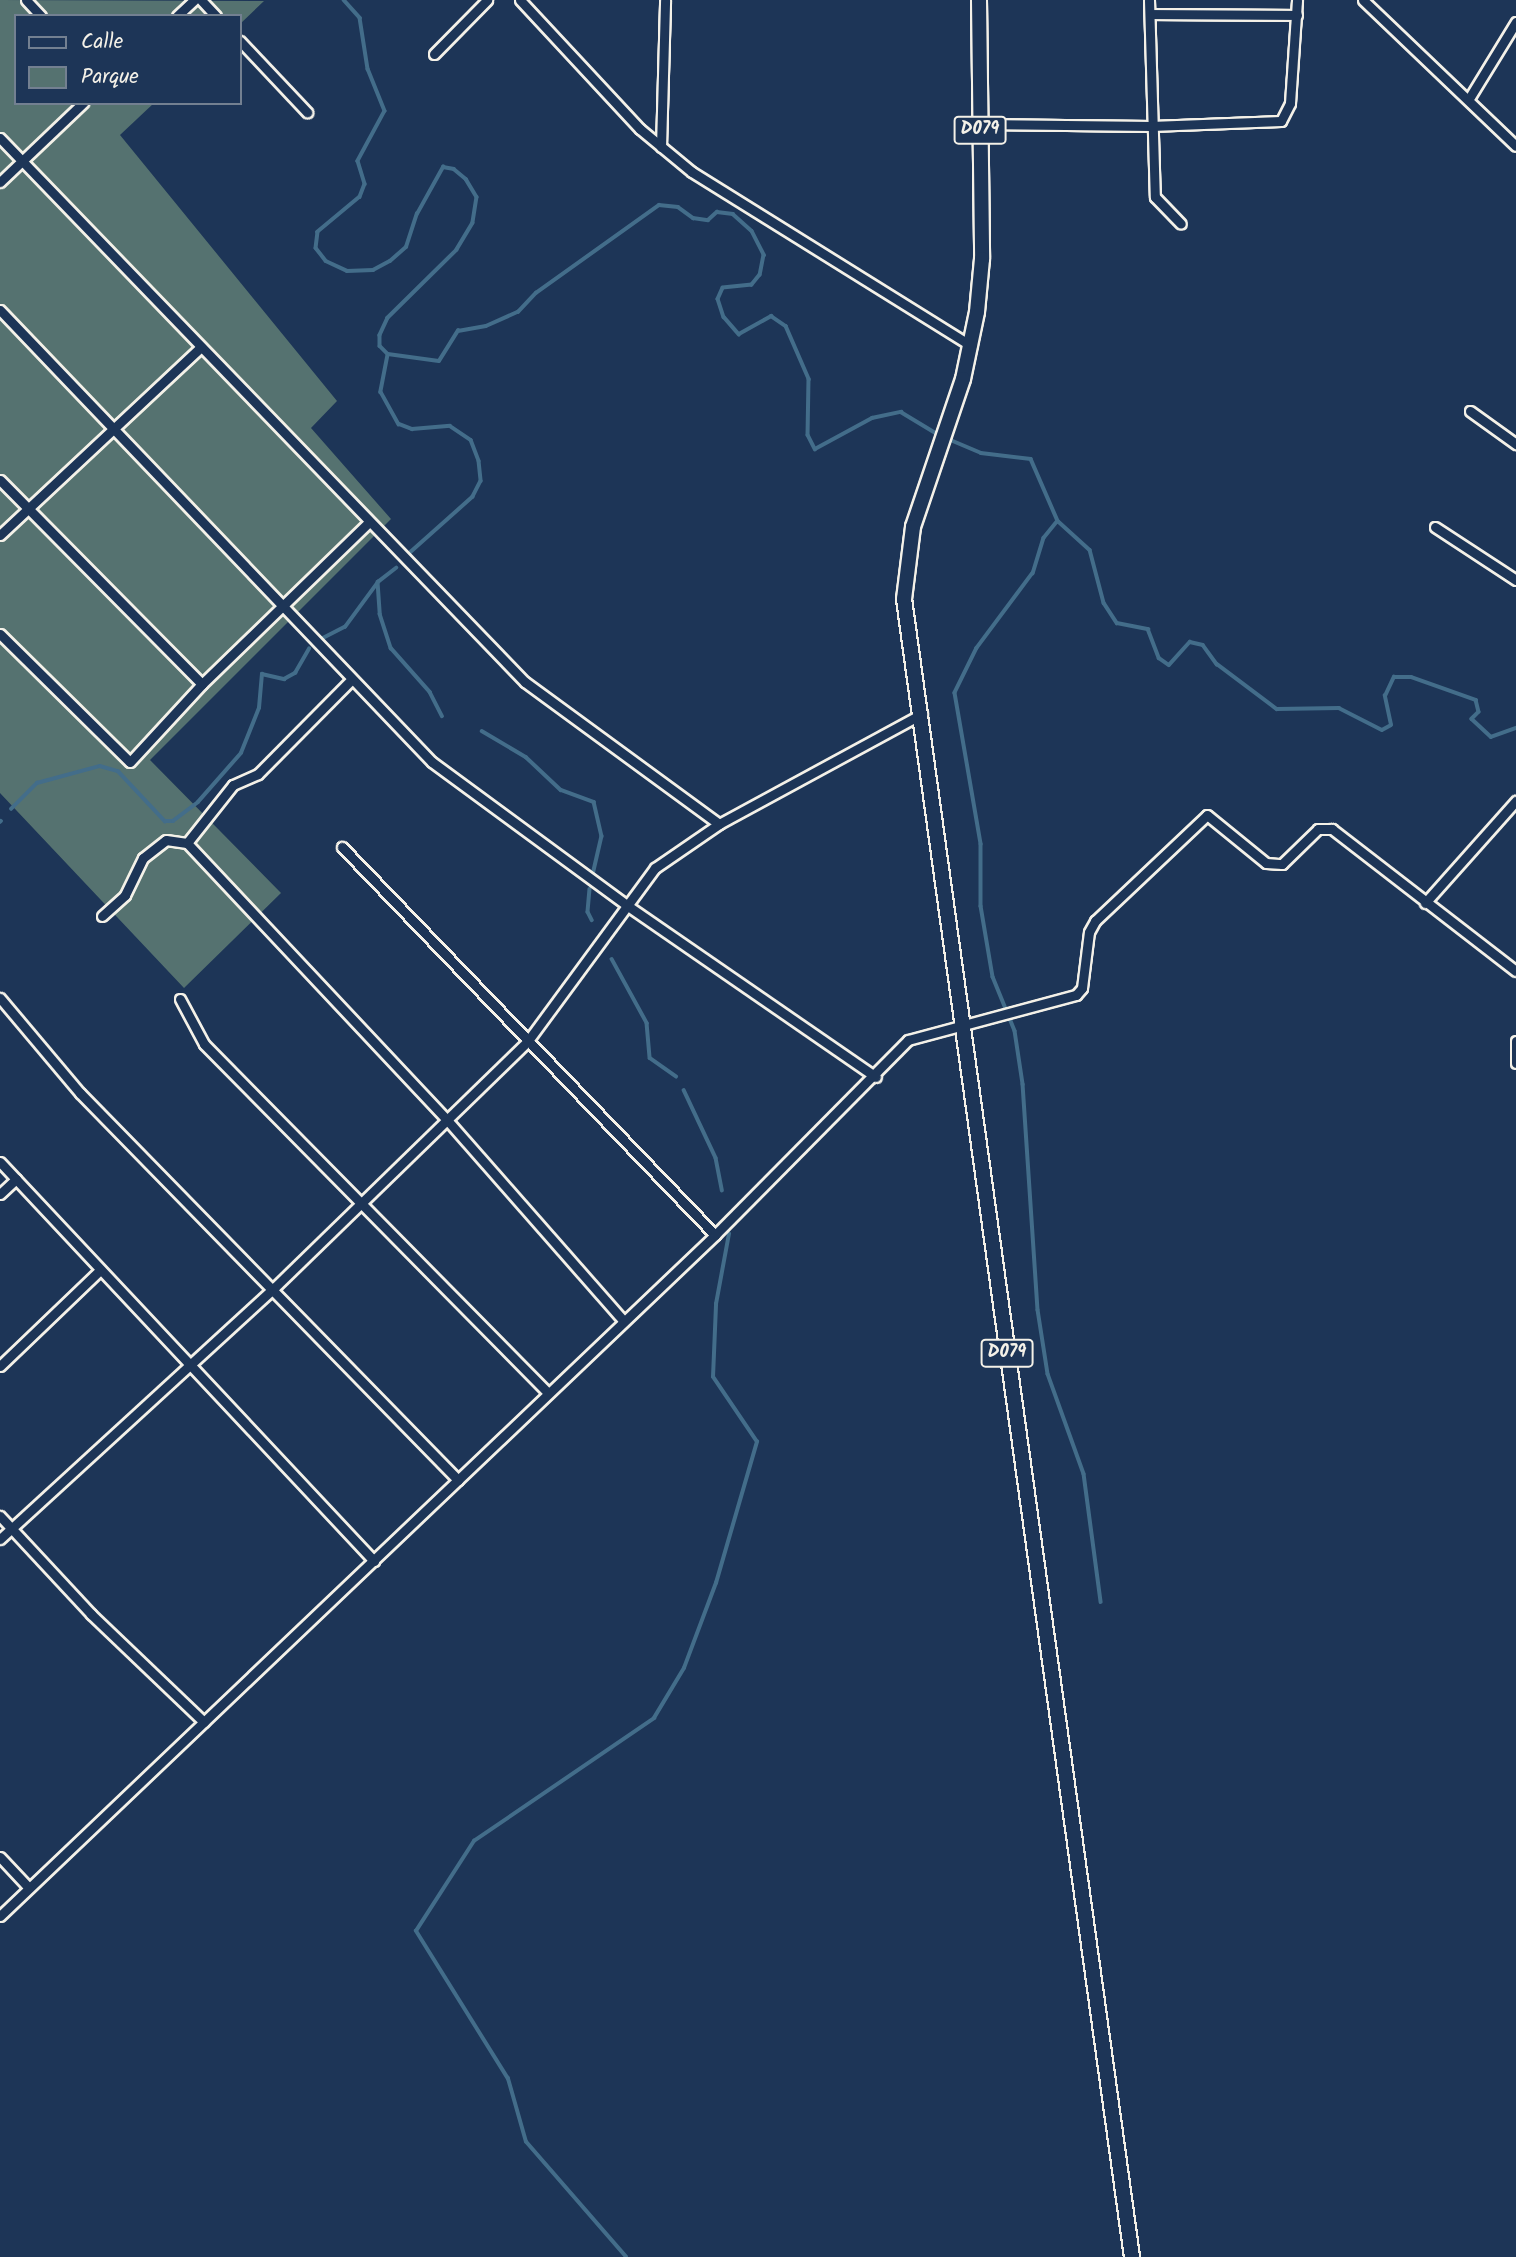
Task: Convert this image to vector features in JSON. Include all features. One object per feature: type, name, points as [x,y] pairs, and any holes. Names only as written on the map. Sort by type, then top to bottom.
[{"type":"main road","name":"D079","points":[[979,0],[982,259],[971,345],[913,527],[906,576],[908,642],[922,714],[961,1022],[1132,2257]]},
{"type":"street","points":[[26,0],[39,14]]},
{"type":"street","points":[[179,14],[194,0]]},
{"type":"street","points":[[201,0],[214,14]]},
{"type":"street","points":[[434,54],[487,0]]},
{"type":"street","points":[[520,0],[661,147],[802,244],[971,345]]},
{"type":"street","points":[[661,147],[665,0]]},
{"type":"street","points":[[1149,0],[1155,197],[1181,224]]},
{"type":"street","points":[[980,124],[1272,124],[1288,113],[1297,0]]},
{"type":"street","points":[[1363,0],[1470,97],[1516,146]]},
{"type":"street","points":[[1150,15],[1297,15]]},
{"type":"street","points":[[1470,97],[1512,38],[1516,22]]},
{"type":"street","points":[[242,43],[307,112]]},
{"type":"street","points":[[0,182],[81,105]]},
{"type":"street","points":[[0,138],[525,682],[719,824]]},
{"type":"street","points":[[0,310],[286,606],[351,680],[432,762],[628,906],[876,1077]]},
{"type":"street","points":[[0,535],[113,426],[201,347]]},
{"type":"street","points":[[1470,411],[1516,444]]},
{"type":"street","points":[[0,480],[202,684]]},
{"type":"street","points":[[0,634],[130,762],[202,684],[286,606],[369,522]]},
{"type":"street","points":[[1435,527],[1516,580]]},
{"type":"street","points":[[187,843],[233,785],[258,774],[351,680]]},
{"type":"street","points":[[0,1539],[274,1288],[527,1042],[656,867],[719,824],[922,714]]},
{"type":"street","points":[[1425,903],[1516,801]]},
{"type":"street","points":[[0,1916],[715,1235],[876,1077],[908,1040],[961,1022],[1076,995],[1082,988],[1089,932],[1095,921],[1207,815],[1266,863],[1282,864],[1318,829],[1332,829],[1516,971]]},
{"type":"street","points":[[102,916],[125,895],[143,858],[166,840],[187,843],[448,1121],[624,1321]]},
{"type":"street","points":[[342,847],[715,1235]]},
{"type":"street","points":[[0,998],[80,1093],[274,1288],[458,1480]]},
{"type":"street","points":[[180,999],[204,1044],[362,1200],[548,1393]]},
{"type":"street","points":[[1516,1041],[1516,1063]]},
{"type":"street","points":[[0,1162],[374,1561]]},
{"type":"street","points":[[0,1194],[16,1179]]},
{"type":"street","points":[[0,1366],[100,1270]]},
{"type":"street","points":[[0,1516],[91,1614],[204,1722]]},
{"type":"street","points":[[0,1857],[29,1888]]},
{"type":"green space","points":[[0,0],[264,1],[242,22],[242,14],[14,14],[14,105],[152,105],[120,135],[337,401],[311,428],[391,519],[150,760],[281,893],[184,988],[0,793]]},
{"type":"waterway","points":[[344,0],[360,18],[368,69],[385,111],[358,161],[365,184],[360,197],[318,232],[316,248],[326,261],[347,271],[373,270],[390,261],[406,247],[417,214],[443,167],[454,169],[466,179],[477,197],[473,223],[457,250],[388,318],[380,335],[380,346],[388,354],[439,361],[458,331],[486,326],[518,312],[536,293],[659,205],[678,207],[693,218],[708,220],[717,212],[733,214],[752,231],[764,255],[760,275],[752,285],[723,288],[718,299],[724,317],[739,334],[771,316],[786,326],[809,379],[808,435],[815,449],[872,418],[901,412],[939,435]]},
{"type":"waterway","points":[[388,355],[381,392],[399,424],[412,429],[450,426],[471,440],[479,461],[481,481],[473,497],[408,555]]},
{"type":"waterway","points":[[946,438],[981,453],[1031,459],[1058,521],[1090,550],[1104,603],[1117,623],[1148,629],[1159,658],[1169,665],[1190,642],[1203,645],[1217,664],[1277,709],[1339,708],[1382,730],[1391,725],[1385,696],[1394,677],[1411,677],[1476,700],[1479,712],[1472,719],[1491,737],[1516,728]]},
{"type":"waterway","points":[[1058,521],[1044,538],[1033,573],[977,648],[955,693],[981,844],[981,906],[993,977],[1015,1031],[1023,1084],[1038,1310],[1048,1374],[1084,1474],[1101,1602]]},
{"type":"waterway","points":[[319,640],[345,627],[378,582],[396,568]]},
{"type":"waterway","points":[[378,582],[380,614],[391,648],[430,692],[442,716]]},
{"type":"waterway","points":[[11,809],[37,783],[100,766],[118,771],[165,821],[173,821],[198,802],[241,753],[259,708],[262,674],[284,679],[295,673],[309,649]]},
{"type":"waterway","points":[[482,731],[526,757],[561,790],[594,802],[602,836],[594,872]]},
{"type":"waterway","points":[[590,889],[588,912],[592,920]]},
{"type":"waterway","points":[[612,959],[647,1023],[650,1058],[676,1076]]},
{"type":"waterway","points":[[684,1090],[716,1158],[722,1190]]},
{"type":"waterway","points":[[626,2257],[526,2142],[508,2079],[416,1931],[474,1841],[654,1718],[684,1668],[716,1583],[757,1442],[713,1377],[716,1304],[729,1234]]}]
